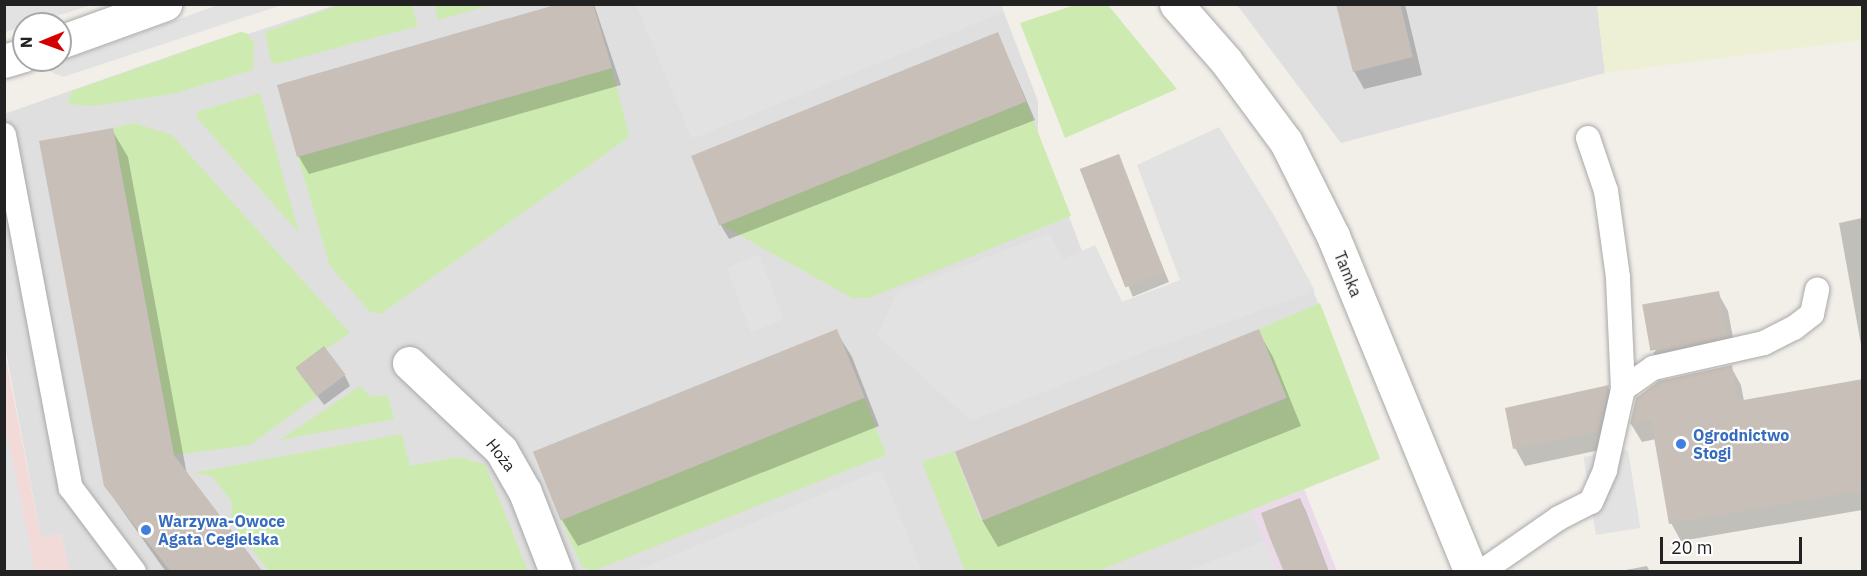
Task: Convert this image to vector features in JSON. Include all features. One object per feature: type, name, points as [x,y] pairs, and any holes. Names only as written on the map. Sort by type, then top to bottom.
[{"type":"street","points":[[72,38],[165,4]]},
{"type":"street","name":"Tamka","points":[[1176,4],[1226,61],[1286,142],[1333,236],[1471,572]]},
{"type":"street","name":"Hoża","points":[[409,363],[501,450],[525,492],[556,572]]},
{"type":"lane","points":[[4,135],[71,488],[134,572]]},
{"type":"lane","points":[[1481,572],[1558,518],[1591,502],[1605,470],[1623,389],[1618,277],[1606,191],[1588,138]]},
{"type":"lane","points":[[1623,389],[1653,369],[1764,343],[1794,328],[1812,314],[1817,290]]},
{"type":"shaded area","points":[[5,4],[92,4],[69,12],[12,12],[12,30],[5,32]]},
{"type":"shaded area","points":[[221,4],[282,5],[63,77],[51,72],[72,72],[72,57]]},
{"type":"shaded area","points":[[1001,4],[1004,12],[692,139],[636,5]]},
{"type":"shaded area","points":[[336,5],[1001,5],[1038,101],[1038,134],[1120,352],[1309,280],[1380,459],[1252,510],[1276,571],[69,571],[61,534],[41,538],[5,347],[4,114],[207,43],[241,32],[248,34]]},
{"type":"shaded area","points":[[1237,5],[1597,5],[1605,73],[1341,143]]},
{"type":"shaded area","points":[[1219,127],[1275,217],[1315,291],[1144,352],[971,421],[877,335],[898,291],[1049,233],[1063,259],[1095,245],[1122,302],[1180,280],[1137,165]]},
{"type":"shaded area","points":[[759,255],[784,319],[751,332],[726,268]]},
{"type":"shaded area","points":[[4,348],[41,538],[61,534],[69,571],[5,571]]},
{"type":"shaded area","points":[[8,439],[35,571],[5,571],[4,440]]},
{"type":"shaded area","points":[[1628,450],[1640,528],[1596,535],[1584,457]]},
{"type":"shaded area","points":[[881,470],[922,571],[635,571]]},
{"type":"shaded area","points":[[1304,489],[1337,571],[1276,571],[1251,510]]},
{"type":"shaded area","points":[[1264,541],[1276,571],[1186,571]]},
{"type":"green space","points":[[434,4],[490,4],[490,5],[438,20]]},
{"type":"green space","points":[[340,5],[412,5],[418,26],[277,64],[271,62],[265,32]]},
{"type":"green space","points":[[1075,5],[1108,5],[1177,89],[1065,138],[1020,23]]},
{"type":"green space","points":[[1597,5],[1862,5],[1862,40],[1605,73]]},
{"type":"green space","points":[[241,32],[248,34],[254,44],[253,70],[172,94],[93,106],[68,104],[72,91]]},
{"type":"green space","points":[[612,68],[629,137],[381,314],[370,312],[330,266],[298,157]]},
{"type":"green space","points":[[260,93],[299,233],[196,117],[199,111]]},
{"type":"green space","points":[[1026,102],[1071,216],[869,298],[852,298],[718,223]]},
{"type":"green space","points":[[134,123],[172,135],[350,333],[297,368],[317,396],[250,445],[174,455],[113,128]]},
{"type":"green space","points":[[1320,303],[1380,459],[1095,572],[965,571],[922,462],[954,451],[981,521],[1286,399],[1259,329]]},
{"type":"green space","points":[[360,386],[371,397],[388,395],[394,419],[280,440]]},
{"type":"green space","points":[[865,398],[886,455],[593,571],[582,567],[561,520]]},
{"type":"green space","points":[[402,434],[410,466],[457,457],[485,464],[528,571],[269,571],[231,522],[232,502],[212,476],[193,473]]},
{"type":"building","points":[[558,4],[593,4],[612,68],[297,157],[277,85]]},
{"type":"building","points":[[1336,4],[1400,4],[1413,57],[1353,72]]},
{"type":"building","points":[[998,32],[1026,102],[719,226],[691,156]]},
{"type":"building","points":[[113,128],[174,455],[263,572],[171,572],[104,486],[39,141]]},
{"type":"building","points":[[1119,154],[1165,273],[1125,288],[1080,169]]},
{"type":"building","points":[[1719,291],[1727,337],[1650,351],[1642,305]]},
{"type":"building","points":[[837,329],[865,398],[561,520],[533,452]]},
{"type":"building","points":[[1259,329],[1287,398],[983,520],[955,452]]},
{"type":"building","points":[[324,346],[346,375],[317,396],[295,368]]},
{"type":"building","points":[[1732,365],[1738,401],[1863,379],[1863,490],[1669,524],[1651,420],[1630,424],[1636,398],[1659,381]]},
{"type":"building","points":[[1609,385],[1599,431],[1513,449],[1505,408]]},
{"type":"building","points":[[1300,498],[1329,572],[1284,572],[1268,533],[1261,513]]},
{"type":"place","name":"Ogrodnictwo Stogi","points":[[1681,444]]},
{"type":"place","name":"Warzywa-Owoce Agata Cegielska","points":[[146,530]]}]
